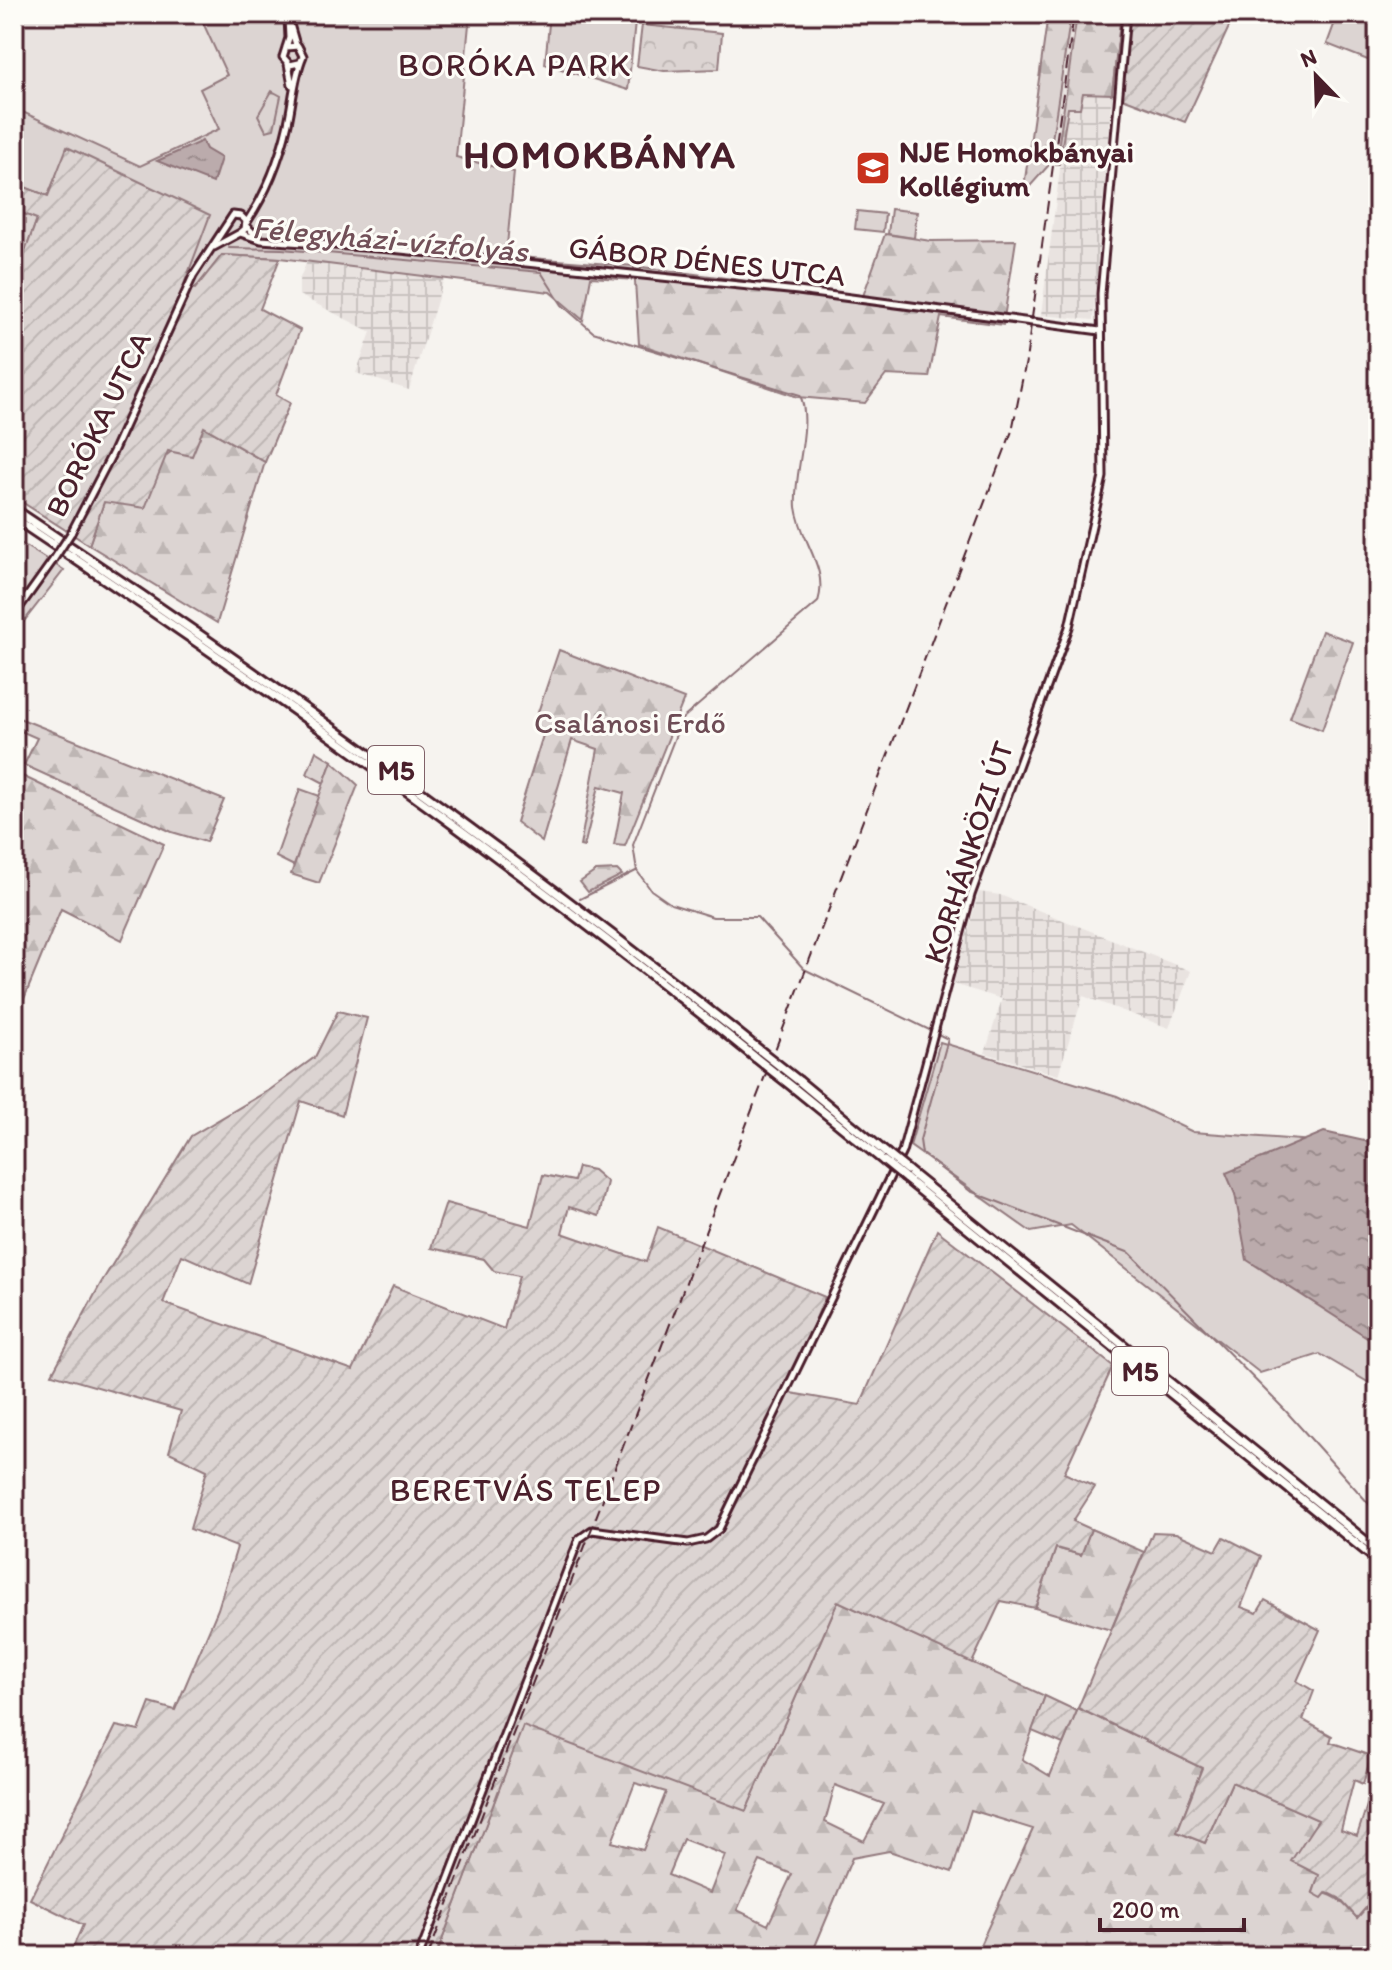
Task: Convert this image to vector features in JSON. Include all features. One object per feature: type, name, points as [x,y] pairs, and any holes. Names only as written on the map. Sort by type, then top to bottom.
[{"type":"highway","name":"M5","points":[[14,509],[431,796],[759,1055],[1378,1561]]},
{"type":"highway","name":"M5","points":[[14,518],[449,819],[759,1055]]},
{"type":"highway","name":"M5","points":[[906,1174],[1378,1551]]},
{"type":"street","name":"KORHÁNKÖZI ÚT","points":[[419,1956],[579,1539],[586,1532],[694,1543],[710,1538],[722,1525],[893,1175],[907,1139],[971,895],[1069,627],[1103,477],[1100,331],[1126,14]]},
{"type":"street","points":[[246,224],[262,198],[281,150],[303,53],[296,45],[288,16]]},
{"type":"street","points":[[288,16],[286,47],[282,54],[288,64],[293,90]]},
{"type":"street","points":[[286,47],[296,45]]},
{"type":"street","points":[[288,64],[299,63]]},
{"type":"street","points":[[261,240],[240,215],[262,198]]},
{"type":"street","name":"BORÓKA UTCA","points":[[14,615],[71,533],[112,454],[193,276],[230,217],[240,215]]},
{"type":"street","name":"BORÓKA UTCA","points":[[214,247],[238,234],[246,224]]},
{"type":"street","points":[[227,226],[238,234]]},
{"type":"street","name":"GÁBOR DÉNES UTCA","points":[[238,234],[261,240],[391,249],[798,291],[1100,331]]},
{"type":"shaded area","points":[[14,14],[199,14],[227,75],[219,129],[140,167],[14,108]]},
{"type":"shaded area","points":[[1071,14],[1077,14],[1065,108],[1056,164],[1048,166]]},
{"type":"shaded area","points":[[1082,93],[1112,94],[1093,320],[1041,315],[1068,108]]},
{"type":"shaded area","points":[[309,257],[447,269],[409,390],[356,373],[371,332],[299,295],[299,280]]},
{"type":"shaded area","points":[[979,892],[1000,895],[1191,971],[1169,1028],[1083,996],[1058,1075],[985,1053],[1002,999],[953,984]]},
{"type":"green space","points":[[199,14],[470,14],[456,157],[514,172],[506,256],[634,266],[635,280],[591,277],[583,320],[550,292],[280,258],[222,255],[195,289],[182,286],[68,147],[48,196],[14,183],[14,108],[140,166],[219,129],[200,89],[227,75]]},
{"type":"green space","points":[[550,14],[580,14],[635,22],[628,90],[545,64]]},
{"type":"green space","points":[[1048,14],[1071,14],[1048,166],[1023,194]]},
{"type":"green space","points":[[1077,14],[1121,14],[1112,94],[1083,93],[1080,108],[1068,108],[1059,164],[1056,164]]},
{"type":"green space","points":[[1121,14],[1235,14],[1185,122],[1112,94]]},
{"type":"green space","points":[[1338,14],[1378,14],[1378,64],[1327,44]]},
{"type":"green space","points":[[642,25],[722,33],[719,69],[664,71],[637,66]]},
{"type":"green space","points":[[272,91],[281,96],[274,129],[266,131],[258,115]]},
{"type":"green space","points":[[67,147],[210,215],[183,287],[195,289],[222,255],[280,258],[260,309],[300,330],[276,395],[290,403],[265,462],[204,427],[192,456],[168,451],[145,508],[104,502],[89,545],[14,497],[14,282],[37,219],[14,210],[14,183],[48,196]]},
{"type":"green space","points":[[891,209],[917,212],[914,238],[888,234]]},
{"type":"green space","points":[[14,210],[37,219],[14,282]]},
{"type":"green space","points":[[857,211],[885,214],[883,232],[855,229]]},
{"type":"green space","points":[[885,234],[931,241],[1016,240],[1003,325],[941,317],[929,377],[886,375],[865,403],[798,397],[639,344],[634,266],[863,296]]},
{"type":"green space","points":[[204,427],[265,462],[217,623],[89,545],[104,502]]},
{"type":"green space","points":[[14,539],[64,570],[14,634]]},
{"type":"green space","points":[[1322,631],[1353,642],[1322,730],[1290,718]]},
{"type":"green space","name":"Csalánosi Erdő","points":[[559,650],[684,699],[625,846],[614,845],[624,793],[599,786],[584,847],[580,846],[598,749],[572,740],[542,842],[516,822],[544,732],[533,727]]},
{"type":"green space","points":[[14,716],[224,800],[206,842],[172,832],[24,765],[37,738],[14,728]]},
{"type":"green space","points":[[316,751],[332,761],[324,783],[307,774]]},
{"type":"green space","points":[[332,761],[358,785],[319,883],[291,874]]},
{"type":"green space","points":[[14,772],[164,844],[122,940],[61,909],[14,1023]]},
{"type":"green space","points":[[300,789],[320,796],[294,866],[276,857]]},
{"type":"green space","points":[[617,870],[622,875],[588,892],[580,882],[596,871]]},
{"type":"green space","points":[[338,1011],[367,1018],[342,1115],[301,1101],[248,1284],[182,1255],[163,1303],[353,1370],[393,1286],[504,1329],[519,1276],[494,1271],[484,1259],[431,1248],[446,1203],[530,1226],[543,1175],[574,1181],[578,1167],[593,1170],[607,1182],[599,1216],[569,1207],[562,1233],[646,1262],[658,1227],[825,1297],[785,1392],[860,1405],[937,1230],[1113,1366],[1064,1473],[1095,1487],[1073,1521],[1091,1529],[1081,1555],[1056,1548],[1035,1608],[1001,1601],[972,1663],[838,1601],[746,1811],[523,1726],[436,1956],[69,1956],[83,1925],[30,1899],[116,1726],[139,1731],[150,1703],[175,1710],[218,1609],[237,1547],[190,1529],[207,1470],[169,1452],[181,1411],[52,1374],[101,1283],[191,1136],[271,1089],[315,1057]]},
{"type":"green space","points":[[940,1042],[1117,1096],[1193,1132],[1340,1143],[1378,1164],[1378,1388],[1320,1354],[1260,1373],[1071,1225],[1031,1232],[910,1146]]},
{"type":"green space","points":[[1091,1529],[1144,1552],[1111,1630],[1035,1608],[1056,1548],[1081,1555]]},
{"type":"green space","points":[[1153,1532],[1176,1533],[1216,1551],[1224,1537],[1261,1556],[1241,1607],[1257,1613],[1265,1600],[1320,1630],[1297,1681],[1314,1691],[1303,1720],[1332,1736],[1330,1742],[1371,1756],[1363,1784],[1354,1780],[1341,1830],[1357,1836],[1378,1771],[1378,1894],[1357,1918],[1339,1898],[1327,1892],[1322,1898],[1313,1893],[1319,1875],[1291,1861],[1318,1820],[1232,1782],[1205,1843],[1177,1832],[1202,1768],[1078,1708]]},
{"type":"green space","points":[[838,1601],[1045,1696],[1022,1759],[1050,1776],[1078,1708],[1202,1768],[1177,1832],[1205,1843],[1232,1782],[1319,1820],[1320,1875],[1313,1892],[1333,1896],[1357,1918],[1378,1894],[1378,1956],[975,1956],[1033,1829],[971,1810],[952,1872],[889,1851],[852,1858],[811,1956],[436,1956],[523,1725],[746,1810]],"holes":[[[635,1783],[666,1792],[643,1850],[612,1842]],[[835,1785],[884,1804],[864,1841],[825,1822]],[[683,1839],[725,1855],[710,1893],[668,1875]],[[760,1861],[792,1874],[768,1925],[737,1910]]]},
{"type":"green space","points":[[1045,1696],[1077,1711],[1063,1744],[1032,1731]]},
{"type":"water","points":[[202,141],[206,149],[221,158],[213,183],[157,161]]},
{"type":"water","points":[[1324,1132],[1378,1144],[1378,1344],[1247,1260],[1235,1194],[1226,1173]]},
{"type":"waterway","name":"Félegyházi-vízfolyás","points":[[229,248],[282,249],[541,272],[562,305],[593,332],[800,395],[804,435],[796,507],[820,577],[818,602],[682,719],[633,845],[637,871],[651,890],[671,904],[713,917],[757,917],[804,969],[948,1039],[920,1140],[922,1154],[970,1191],[1130,1253],[1284,1409],[1378,1514]]},
{"type":"waterway","points":[[580,899],[636,871]]},
{"type":"railway","points":[[428,1956],[1012,431],[1026,361],[1074,14]]},
{"type":"place","name":"NJE Homokbányai Kollégium","points":[[873,168]]},
{"type":"district","name":"BORÓKA PARK","points":[[515,65]]},
{"type":"district","name":"HOMOKBÁNYA","points":[[600,155]]},
{"type":"district","name":"BERETVÁS TELEP","points":[[526,1490]]}]
